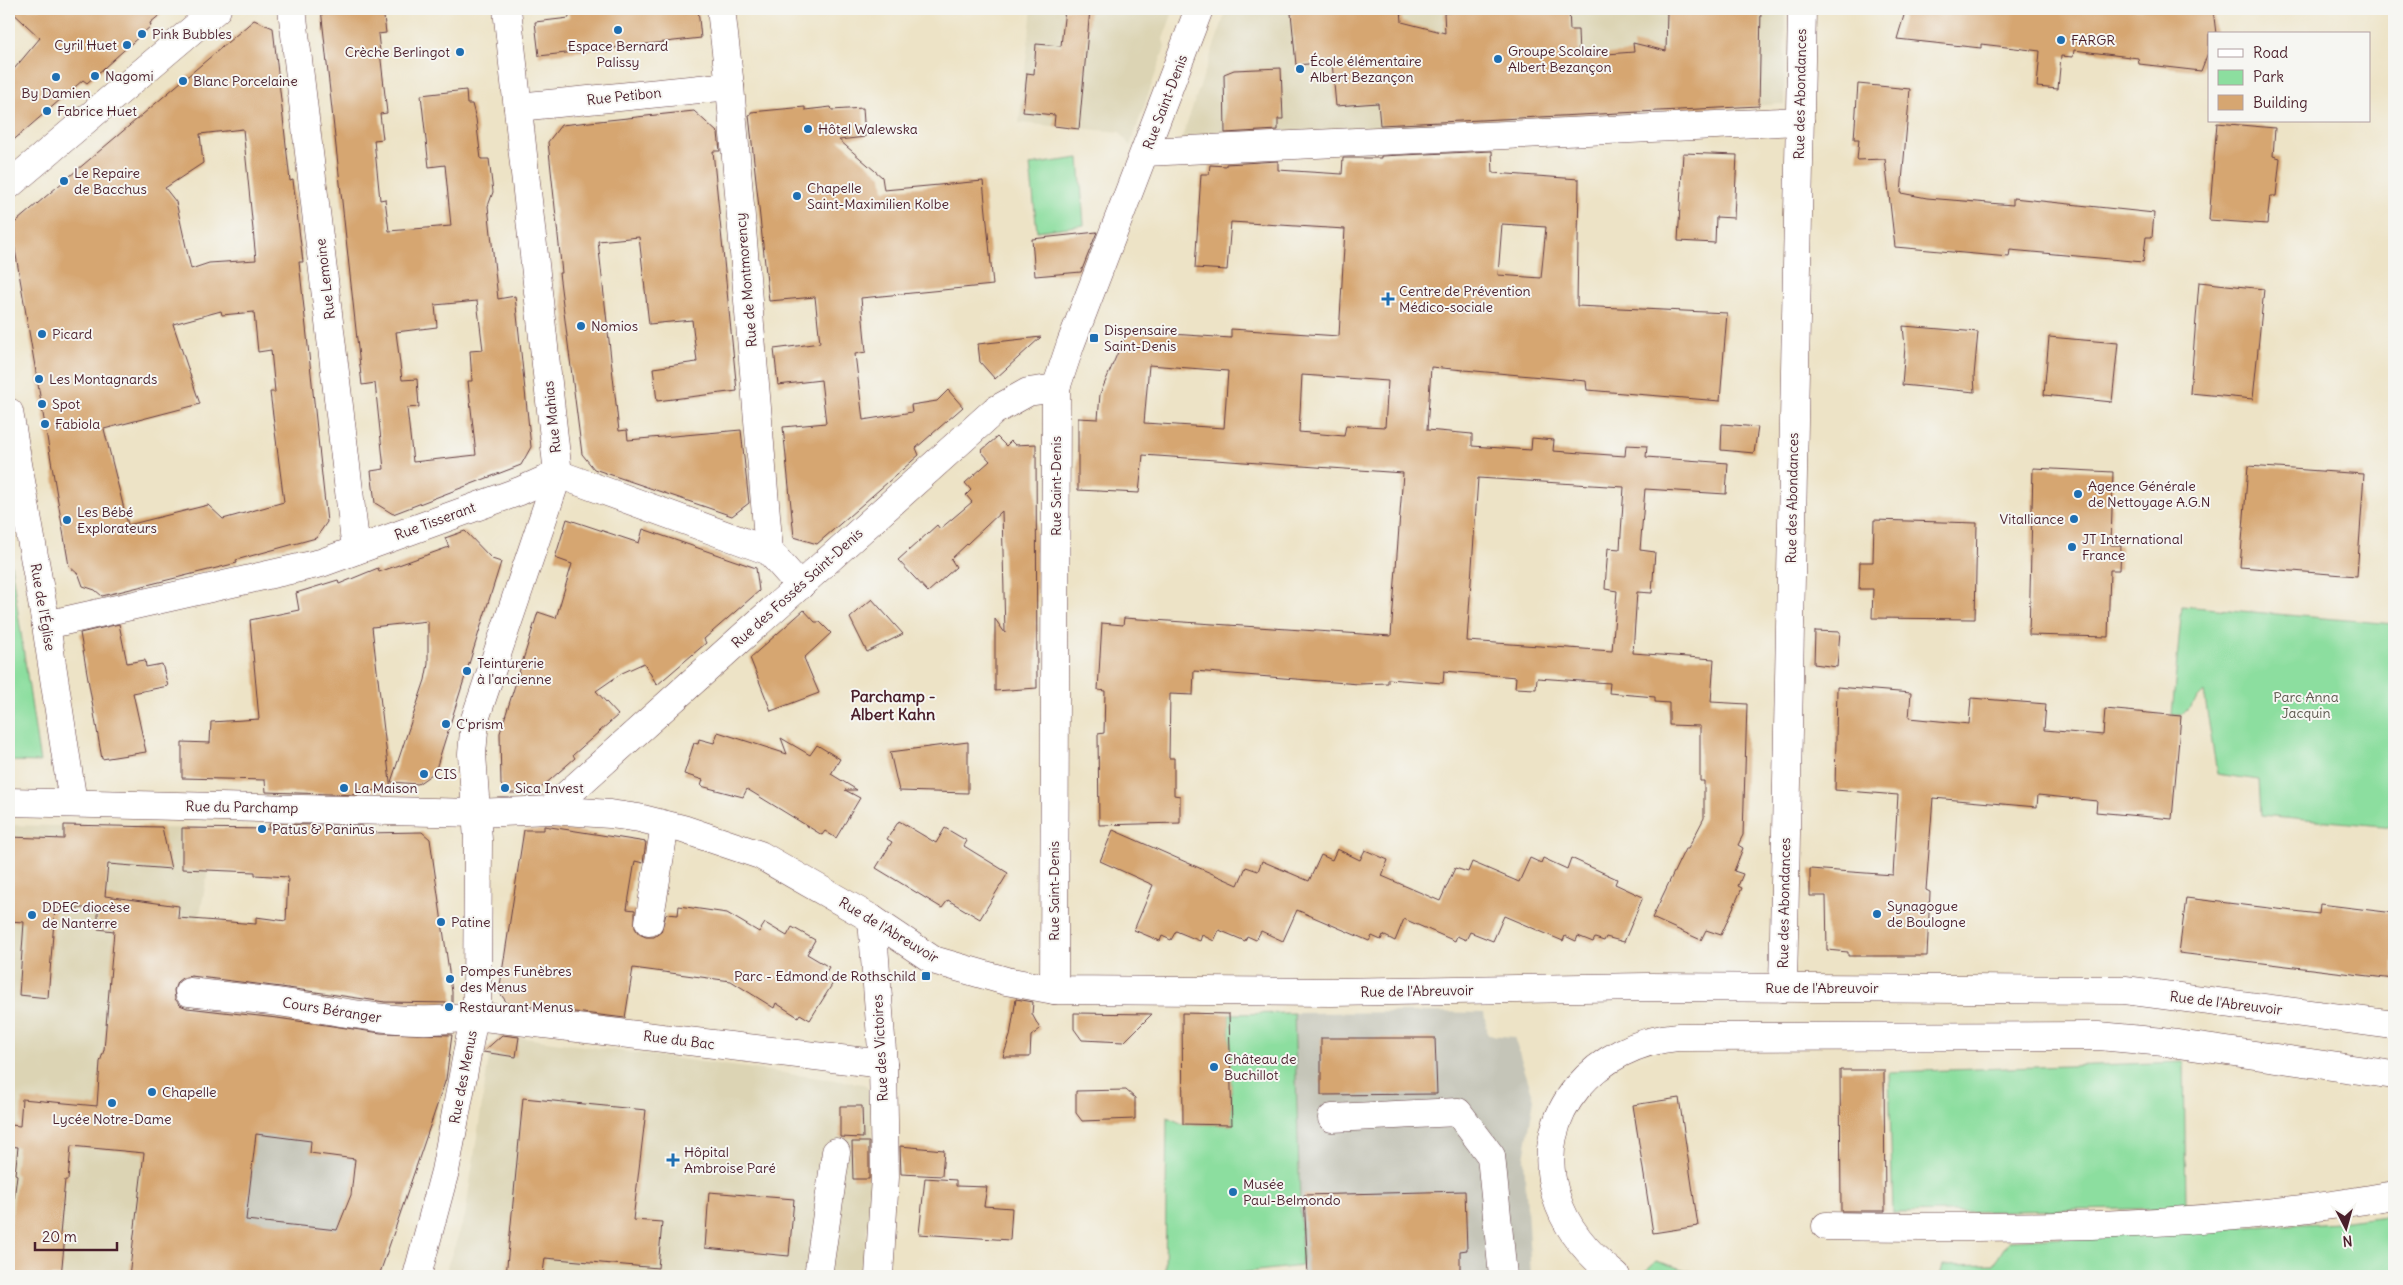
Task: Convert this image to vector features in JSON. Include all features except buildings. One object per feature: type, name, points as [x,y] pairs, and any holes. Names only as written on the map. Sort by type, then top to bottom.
[{"type":"main road","points":[[9,185],[217,9]]},
{"type":"main road","name":"Rue Lemoine","points":[[292,9],[356,550]]},
{"type":"main road","name":"Rue Mahias","points":[[476,813],[472,754],[475,719],[558,474],[507,9]]},
{"type":"main road","name":"Rue de Montmorency","points":[[721,9],[730,86],[770,551]]},
{"type":"main road","name":"Rue Saint-Denis","points":[[1054,990],[1056,388],[1071,343],[1199,9]]},
{"type":"main road","name":"Rue des Abondances","points":[[1783,988],[1802,9]]},
{"type":"main road","name":"Rue Petibon","points":[[518,106],[730,86]]},
{"type":"main road","points":[[1145,152],[1800,121]]},
{"type":"main road","name":"Rue des Fossés Saint-Denis","points":[[550,810],[994,411],[1028,392],[1056,388]]},
{"type":"main road","name":"Rue de l'Église","points":[[9,412],[46,625],[73,803]]},
{"type":"main road","points":[[558,474],[770,551],[800,586]]},
{"type":"main road","name":"Rue Tisserant","points":[[46,625],[322,563],[520,491],[558,474]]},
{"type":"main road","name":"Rue du Parchamp","points":[[9,802],[476,813]]},
{"type":"main road","name":"Rue de l'Abreuvoir","points":[[476,813],[550,810],[610,814],[666,825],[760,855],[872,919],[933,960],[1006,981],[1054,990],[1332,992],[1647,987],[2125,990],[2394,1025]]},
{"type":"main road","name":"Rue des Menus","points":[[417,1276],[446,1171],[475,1016],[477,1000],[476,813]]},
{"type":"main road","points":[[649,922],[666,825]]},
{"type":"main road","name":"Rue des Victoires","points":[[872,919],[883,1064],[885,1177],[879,1276]]},
{"type":"main road","name":"Cours Béranger","points":[[189,992],[261,999],[394,1020],[450,1020],[475,1016]]},
{"type":"main road","name":"Rue du Bac","points":[[475,1016],[883,1064]]},
{"type":"main road","points":[[1616,1276],[1590,1253],[1579,1240],[1561,1210],[1550,1171],[1551,1146],[1564,1109],[1587,1075],[1608,1059],[1646,1041],[1678,1037],[2099,1036],[2164,1042],[2394,1075]]},
{"type":"main road","points":[[1332,1118],[1458,1112],[1491,1156],[1503,1276]]},
{"type":"main road","points":[[818,1276],[836,1152]]},
{"type":"main road","points":[[1826,1226],[2074,1227],[2228,1218],[2394,1195]]},
{"type":"shaded area","points":[[1032,9],[1174,9],[1163,39],[1165,47],[1130,146],[1120,132],[1019,123]]},
{"type":"shaded area","name":"Groupe Scolaire Albert Bezançon","points":[[1227,9],[1785,9],[1784,104],[1181,140]]},
{"type":"shaded area","name":"Lycée Notre-Dame","points":[[9,825],[216,829],[186,997],[185,1033],[223,1035],[196,1276],[9,1276]]},
{"type":"shaded area","points":[[1294,1013],[1484,1013],[1488,1035],[1514,1037],[1534,1099],[1524,1158],[1531,1276],[1303,1276]]},
{"type":"shaded area","name":"Hôpital Ambroise Paré","points":[[502,1035],[864,1084],[871,1091],[873,1179],[862,1276],[444,1276],[465,1216],[491,1044]]},
{"type":"shaded area","points":[[223,1038],[448,1074],[379,1276],[196,1276]]},
{"type":"green space","points":[[1079,158],[1084,225],[1037,231],[1030,165]]},
{"type":"green space","points":[[9,551],[37,743],[40,762],[9,761]]},
{"type":"green space","name":"Parc Anna Jacquin","points":[[2182,606],[2394,624],[2394,827],[2261,815],[2259,780],[2217,774],[2204,692],[2181,715],[2172,715]]},
{"type":"green space","points":[[1294,1013],[1302,1266],[1212,1276],[1165,1276],[1167,1117],[1183,1124],[1232,1125],[1229,1014]]},
{"type":"green space","points":[[2184,1062],[2186,1208],[1893,1213],[1889,1072]]},
{"type":"green space","points":[[2394,1215],[2394,1276],[1940,1276],[1943,1265],[1994,1264],[2009,1240],[2339,1222]]},
{"type":"green space","points":[[1656,1261],[1697,1273],[1720,1276],[1669,1276],[1646,1270]]},
{"type":"place","name":"Espace Bernard Palissy","points":[[618,30]]},
{"type":"place","name":"Pink Bubbles","points":[[142,34]]},
{"type":"place","name":"FARGR","points":[[2061,40]]},
{"type":"place","name":"Cyril Huet","points":[[127,45]]},
{"type":"place","name":"Crèche Berlingot","points":[[460,52]]},
{"type":"place","name":"Groupe Scolaire Albert Bezançon","points":[[1498,59]]},
{"type":"place","name":"École élémentaire Albert Bezançon","points":[[1300,69]]},
{"type":"place","name":"Nagomi","points":[[95,76]]},
{"type":"place","name":"By Damien","points":[[56,77]]},
{"type":"place","name":"Blanc Porcelaine","points":[[183,81]]},
{"type":"place","name":"Fabrice Huet","points":[[47,111]]},
{"type":"place","name":"Hôtel Walewska","points":[[808,129]]},
{"type":"place","name":"Le Repaire de Bacchus","points":[[64,181]]},
{"type":"place","name":"Chapelle Saint-Maximilien Kolbe","points":[[797,196]]},
{"type":"place","name":"Centre de Prévention Médico-sociale","points":[[1388,299]]},
{"type":"place","name":"Nomios","points":[[581,326]]},
{"type":"place","name":"Picard","points":[[42,334]]},
{"type":"place","name":"Dispensaire Saint-Denis","points":[[1094,338]]},
{"type":"place","name":"Les Montagnards","points":[[39,379]]},
{"type":"place","name":"Spot","points":[[42,404]]},
{"type":"place","name":"Fabiola","points":[[45,424]]},
{"type":"place","name":"Agence Générale de Nettoyage A.G.N","points":[[2078,494]]},
{"type":"place","name":"Vitalliance","points":[[2074,519]]},
{"type":"place","name":"Les Bébé Explorateurs","points":[[67,520]]},
{"type":"place","name":"JT International France","points":[[2072,547]]},
{"type":"place","name":"Teinturerie à l'ancienne","points":[[467,671]]},
{"type":"place","name":"C'prism","points":[[446,724]]},
{"type":"place","name":"CIS","points":[[424,774]]},
{"type":"place","name":"La Maison","points":[[344,788]]},
{"type":"place","name":"Sica Invest","points":[[505,788]]},
{"type":"place","name":"Patus & Paninus","points":[[262,829]]},
{"type":"place","name":"Synagogue de Boulogne","points":[[1877,914]]},
{"type":"place","name":"DDEC diocèse de Nanterre","points":[[32,915]]},
{"type":"place","name":"Patine","points":[[441,922]]},
{"type":"place","name":"Parc - Edmond de Rothschild","points":[[926,976]]},
{"type":"place","name":"Pompes Funèbres des Menus","points":[[450,979]]},
{"type":"place","name":"Restaurant Menus","points":[[449,1007]]},
{"type":"place","name":"Château de Buchillot","points":[[1214,1067]]},
{"type":"place","name":"Chapelle","points":[[152,1092]]},
{"type":"place","name":"Lycée Notre-Dame","points":[[112,1103]]},
{"type":"place","name":"Hôpital Ambroise Paré","points":[[673,1160]]},
{"type":"place","name":"Musée Paul-Belmondo","points":[[1233,1192]]},
{"type":"district","name":"Parchamp - Albert Kahn","points":[[893,705]]}]
